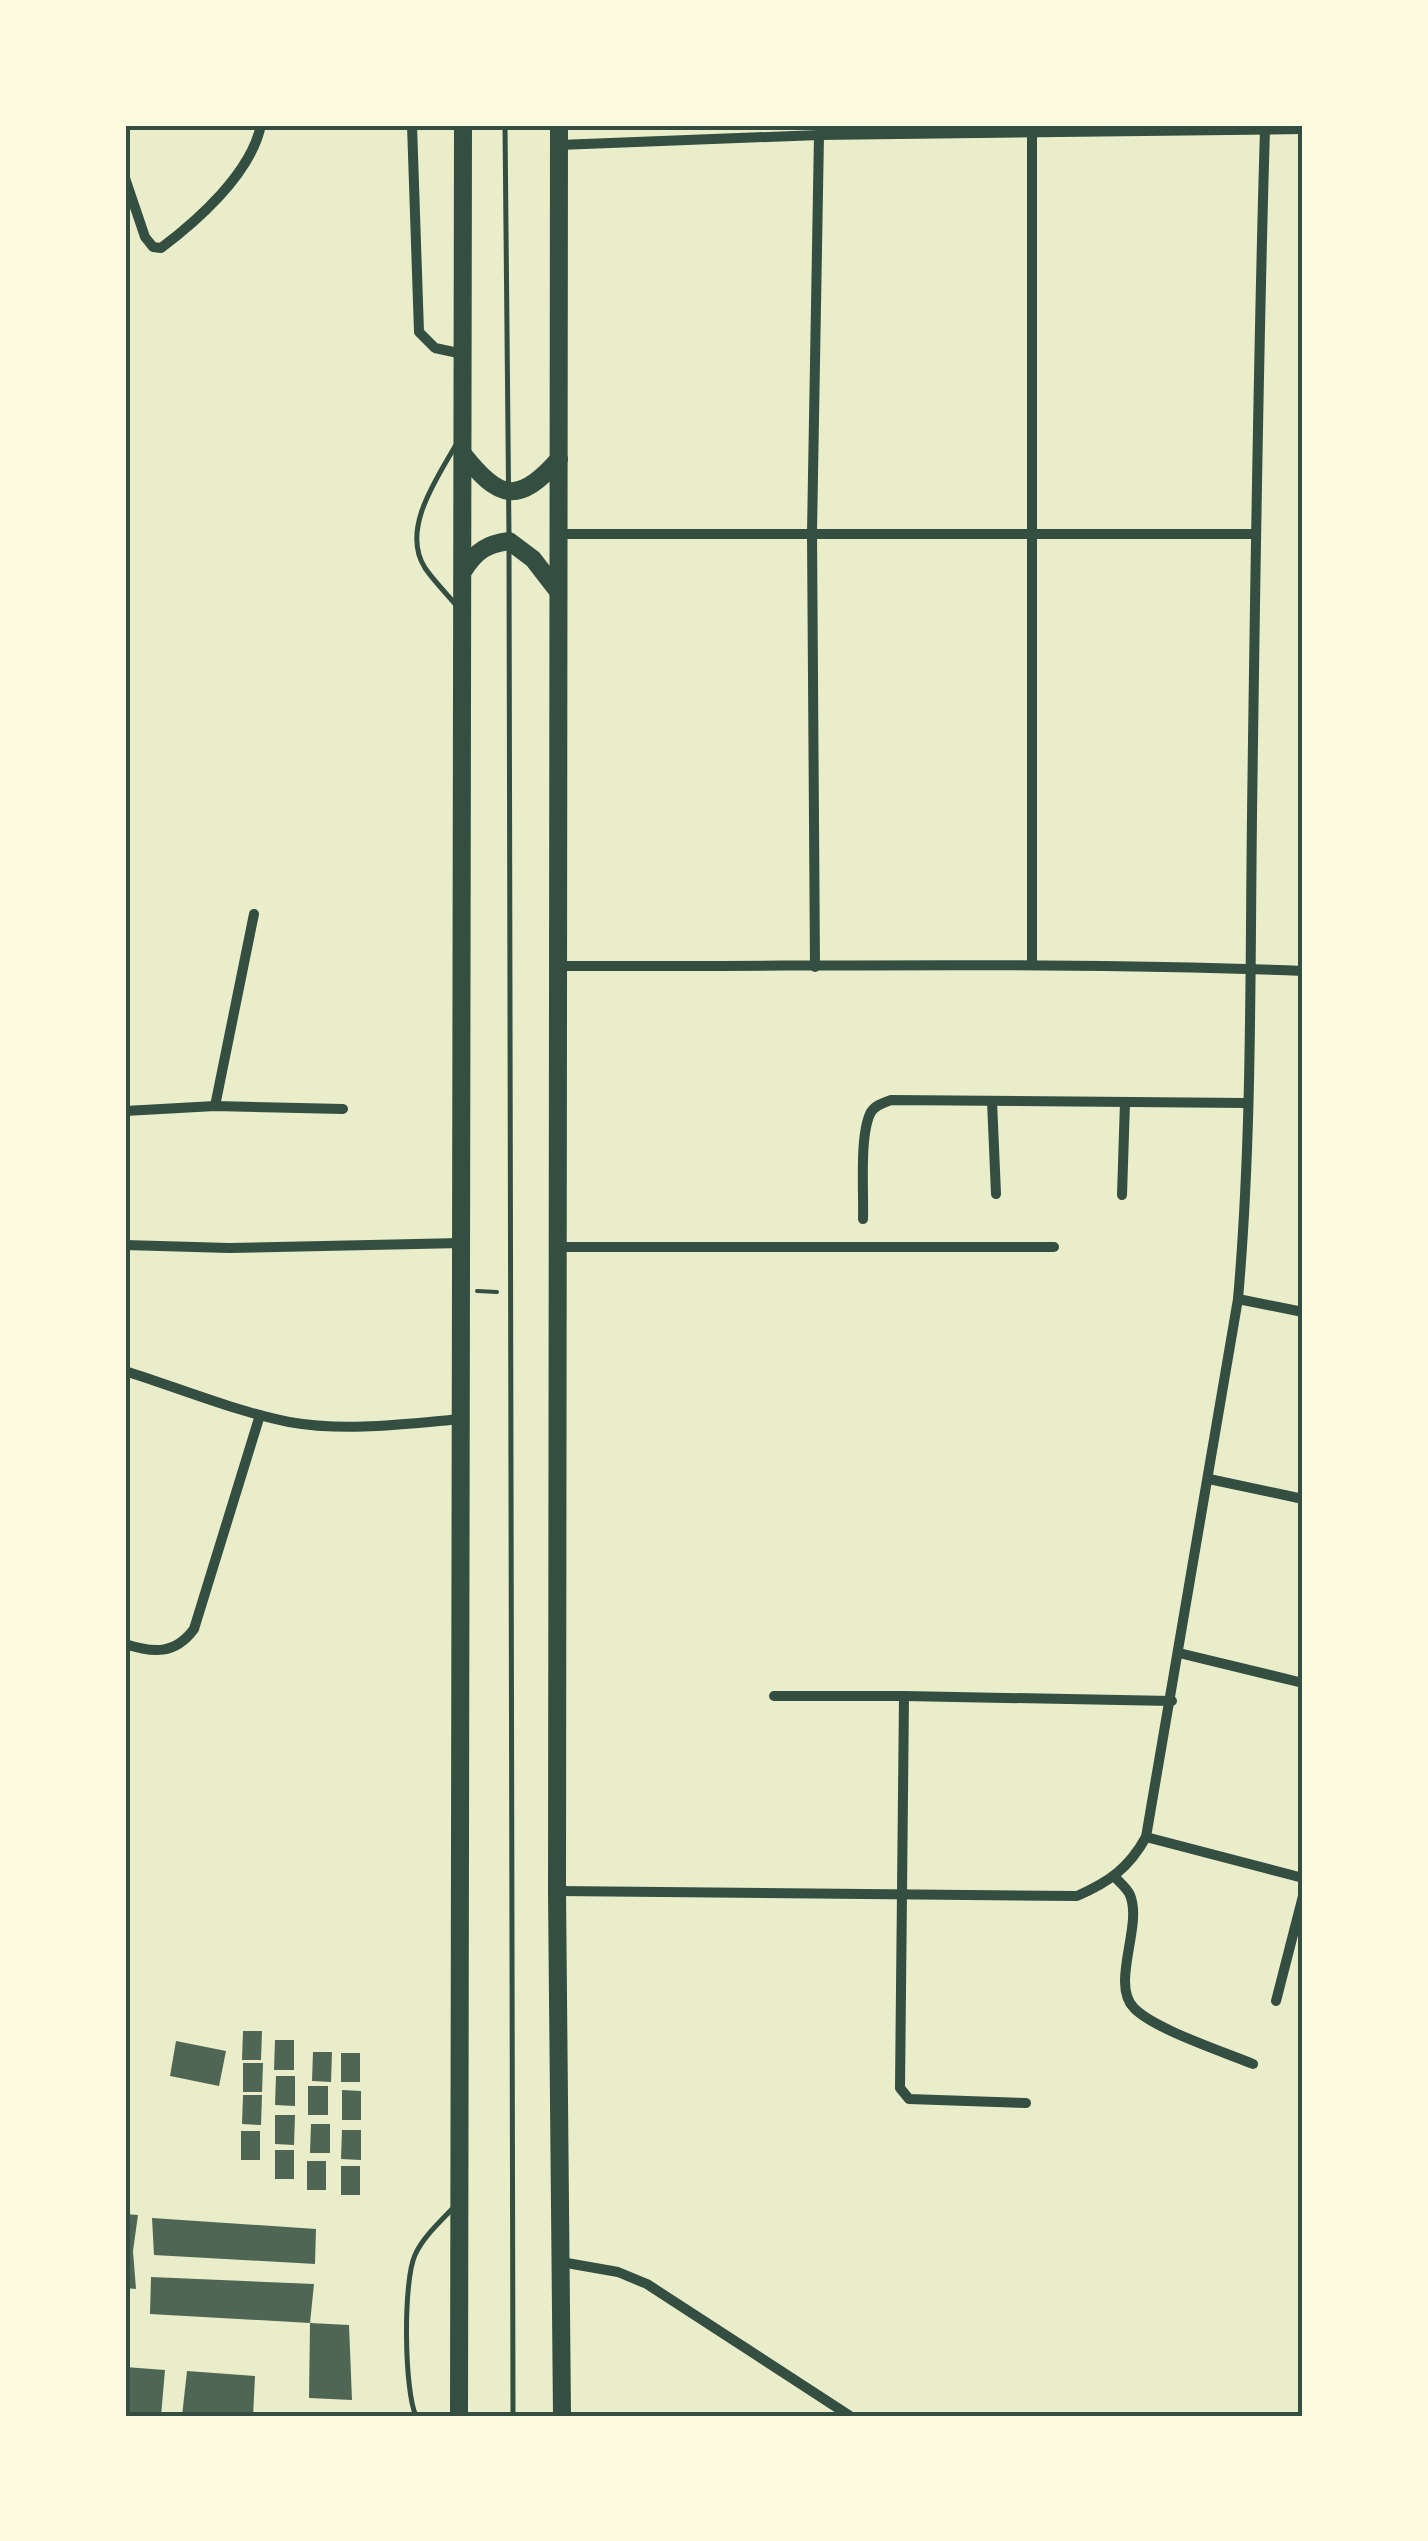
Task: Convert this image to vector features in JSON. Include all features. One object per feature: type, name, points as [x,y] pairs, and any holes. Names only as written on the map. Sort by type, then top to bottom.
[{"type":"highway","points":[[459,2416],[463,125]]},
{"type":"highway","points":[[559,125],[557,1891],[562,2416]]},
{"type":"highway","points":[[463,454],[490,484],[508,492],[521,490],[546,474],[558,459]]},
{"type":"highway","points":[[464,570],[474,553],[509,541],[533,558],[557,590]]},
{"type":"street","points":[[125,178],[145,238],[161,248],[195,222],[236,175],[261,125]]},
{"type":"street","points":[[412,125],[419,332],[435,348],[463,354]]},
{"type":"street","points":[[559,145],[934,130],[1032,134],[1303,129]]},
{"type":"street","points":[[557,1891],[1077,1896],[1115,1877],[1146,1837],[1238,1299],[1250,969],[1265,130]]},
{"type":"street","points":[[1032,134],[1032,963]]},
{"type":"street","points":[[814,967],[812,533],[819,135]]},
{"type":"street","points":[[558,534],[1255,534]]},
{"type":"street","points":[[214,1106],[254,914]]},
{"type":"street","points":[[556,966],[1032,963],[1303,971]]},
{"type":"street","points":[[863,1219],[866,1130],[871,1111],[891,1100],[1246,1104]]},
{"type":"street","points":[[992,1101],[996,1194]]},
{"type":"street","points":[[1122,1195],[1125,1102]]},
{"type":"street","points":[[125,1111],[214,1106],[343,1109]]},
{"type":"street","points":[[125,1245],[229,1248],[462,1243]]},
{"type":"street","points":[[558,1246],[1054,1247]]},
{"type":"street","points":[[1238,1299],[1303,1312]]},
{"type":"street","points":[[125,1371],[260,1415],[294,1422],[352,1426],[462,1419]]},
{"type":"street","points":[[125,1644],[146,1651],[172,1650],[185,1642],[194,1629],[260,1415]]},
{"type":"street","points":[[1209,1479],[1303,1499]]},
{"type":"street","points":[[1179,1653],[1303,1683]]},
{"type":"street","points":[[774,1696],[1172,1701]]},
{"type":"street","points":[[904,1696],[900,2088],[909,2099],[1026,2102]]},
{"type":"street","points":[[1146,1837],[1303,1878]]},
{"type":"street","points":[[1115,1877],[1128,1890],[1132,1908],[1125,1978],[1125,1994],[1131,2005],[1160,2024],[1252,2064]]},
{"type":"street","points":[[1276,2000],[1303,1896]]},
{"type":"street","points":[[561,2262],[618,2272],[646,2284],[850,2416]]},
{"type":"lane","points":[[505,125],[513,2416]]},
{"type":"lane","points":[[463,431],[425,506],[417,538],[426,568],[464,614]]},
{"type":"lane","points":[[416,2416],[408,2390],[410,2271],[421,2244],[459,2202]]},
{"type":"building","points":[[243,2031],[262,2031],[261,2060],[242,2060]]},
{"type":"building","points":[[275,2040],[294,2040],[294,2070],[274,2070]]},
{"type":"building","points":[[176,2041],[226,2051],[219,2086],[170,2076]]},
{"type":"building","points":[[313,2052],[332,2052],[331,2082],[312,2081]]},
{"type":"building","points":[[341,2053],[360,2053],[360,2082],[341,2082]]},
{"type":"building","points":[[243,2063],[263,2063],[262,2092],[243,2092]]},
{"type":"building","points":[[276,2076],[295,2076],[295,2106],[275,2105]]},
{"type":"building","points":[[308,2086],[328,2086],[328,2115],[308,2115]]},
{"type":"building","points":[[342,2090],[361,2091],[361,2120],[342,2120]]},
{"type":"building","points":[[243,2095],[262,2095],[261,2125],[242,2124]]},
{"type":"building","points":[[275,2115],[295,2115],[294,2145],[275,2144]]},
{"type":"building","points":[[311,2124],[330,2124],[330,2153],[310,2153]]},
{"type":"building","points":[[342,2130],[361,2130],[361,2160],[341,2159]]},
{"type":"building","points":[[241,2131],[260,2131],[260,2160],[241,2160]]},
{"type":"building","points":[[275,2150],[294,2150],[294,2179],[275,2179]]},
{"type":"building","points":[[307,2161],[326,2161],[326,2190],[307,2190]]},
{"type":"building","points":[[341,2166],[360,2166],[360,2195],[341,2195]]},
{"type":"building","points":[[125,2214],[138,2215],[133,2251],[136,2289],[125,2288]]},
{"type":"building","points":[[152,2218],[316,2229],[315,2264],[154,2255]]},
{"type":"building","points":[[151,2277],[314,2284],[310,2323],[150,2314]]},
{"type":"building","points":[[310,2323],[349,2325],[352,2400],[309,2398]]},
{"type":"building","points":[[125,2367],[165,2370],[161,2416],[125,2416]]},
{"type":"building","points":[[187,2371],[255,2376],[253,2416],[182,2416]]}]
